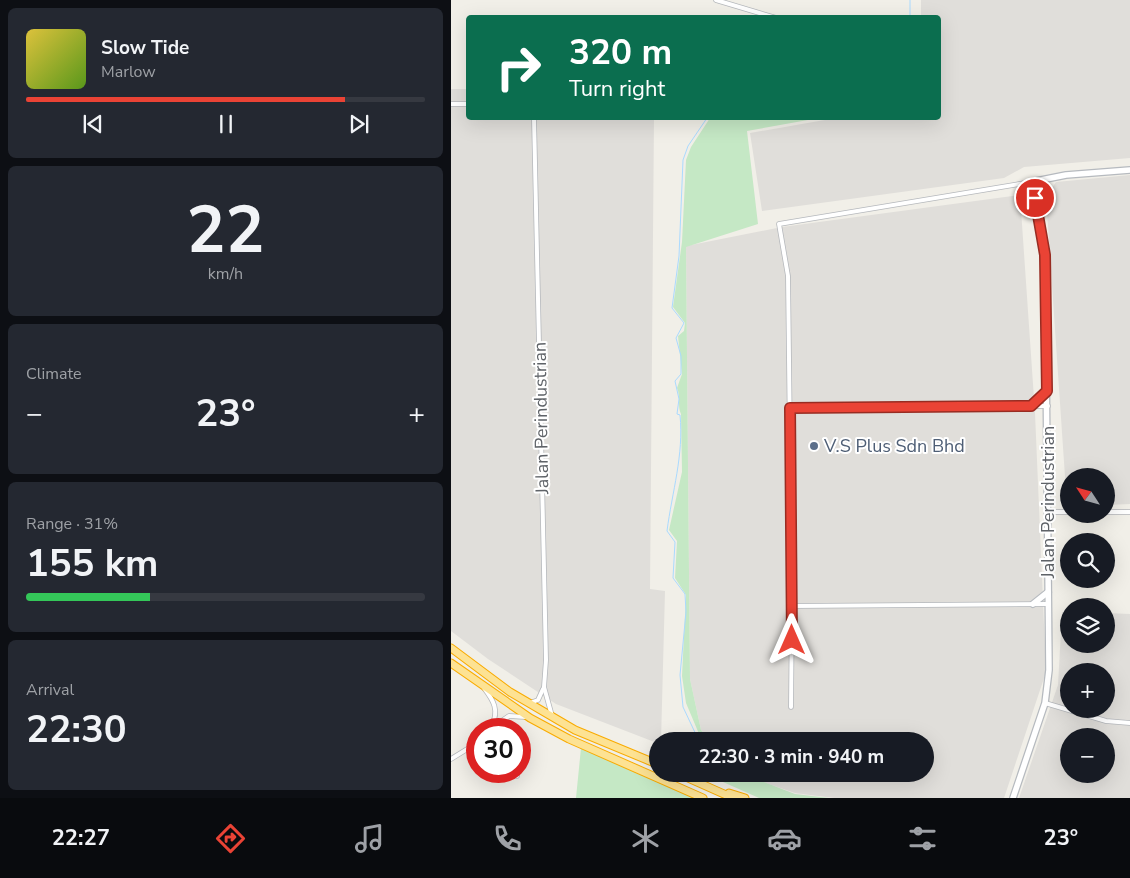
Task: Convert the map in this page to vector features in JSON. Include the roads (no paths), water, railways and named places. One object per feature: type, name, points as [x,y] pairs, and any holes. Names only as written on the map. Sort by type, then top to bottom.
[{"type":"highway","points":[[451,648],[510,692],[575,730],[649,761]]},
{"type":"highway","points":[[451,663],[481,686],[531,718],[569,739],[703,798]]},
{"type":"highway","points":[[696,782],[733,798]]},
{"type":"highway","points":[[704,786],[745,798]]},
{"type":"highway","points":[[688,792],[699,798]]},
{"type":"main road","points":[[1031,182],[1066,175],[1130,170]]},
{"type":"main road","name":"Jalan Perindustrian","points":[[1012,798],[1045,703],[1049,670],[1045,255],[1031,182]]},
{"type":"main road","points":[[1031,406],[1047,391]]},
{"type":"main road","points":[[1033,604],[1048,592]]},
{"type":"street","points":[[717,0],[767,15]]},
{"type":"street","points":[[451,104],[466,104]]},
{"type":"street","name":"Jalan Perindustrian","points":[[534,120],[546,660],[544,687],[547,704],[553,717]]},
{"type":"street","points":[[791,707],[792,606],[788,276],[779,224],[1031,182]]},
{"type":"street","points":[[790,408],[1047,406]]},
{"type":"street","points":[[1047,512],[1060,512]]},
{"type":"street","points":[[1115,512],[1130,512]]},
{"type":"street","points":[[792,606],[1048,604]]},
{"type":"street","points":[[481,686],[491,698],[497,711],[495,718]]},
{"type":"street","points":[[529,703],[535,702],[540,697],[544,687]]},
{"type":"street","points":[[1045,703],[1106,721],[1130,723]]},
{"type":"street","points":[[506,718],[509,716],[531,718]]},
{"type":"street","points":[[451,759],[466,750]]},
{"type":"waterway","points":[[910,0],[910,15]]},
{"type":"waterway","points":[[695,732],[683,707],[680,675],[686,612],[685,594],[673,578],[675,542],[667,531],[677,473],[681,430],[680,415],[677,414],[679,399],[675,381],[681,374],[681,356],[676,338],[684,323],[672,308],[679,256],[683,160],[688,146],[706,120]]},
{"type":"place","name":"V.S Plus Sdn Bhd","points":[[814,446]]}]
